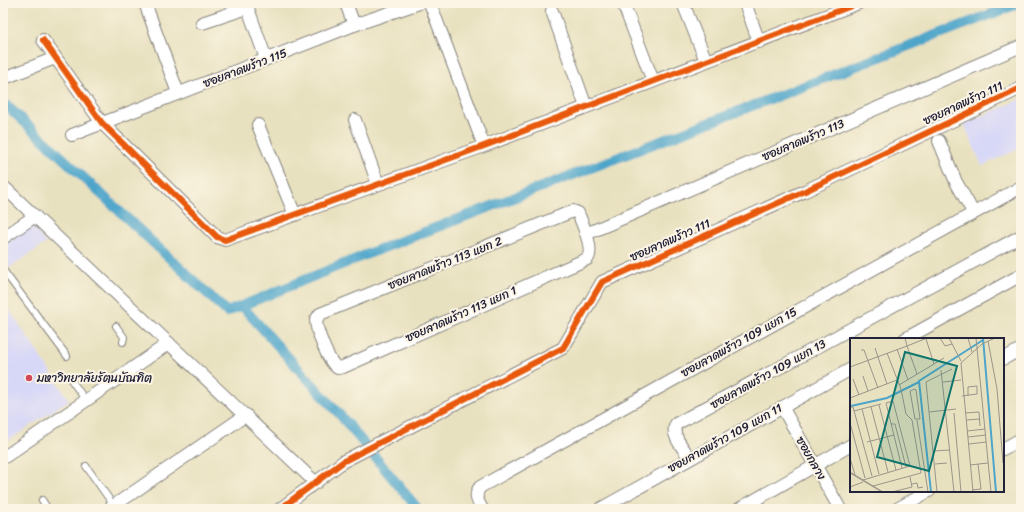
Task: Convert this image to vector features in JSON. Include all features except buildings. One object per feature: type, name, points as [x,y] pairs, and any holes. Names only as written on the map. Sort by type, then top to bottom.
[{"type":"street","points":[[145,3],[178,93]]},
{"type":"street","points":[[346,3],[354,25]]},
{"type":"street","name":"ซอยลาดพร้าว 115","points":[[72,135],[354,25],[419,3]]},
{"type":"street","points":[[430,3],[484,146]]},
{"type":"street","points":[[623,3],[653,82]]},
{"type":"street","points":[[683,3],[706,61]]},
{"type":"street","points":[[745,3],[759,42]]},
{"type":"street","points":[[43,40],[102,123],[217,238],[225,240],[232,239],[484,146],[586,106],[759,42],[834,8],[859,3]]},
{"type":"street","points":[[202,23],[246,5],[266,59]]},
{"type":"street","points":[[552,11],[586,106]]},
{"type":"street","name":"ซอยลาดพร้าว 113","points":[[586,234],[1021,46]]},
{"type":"street","points":[[7,77],[55,58]]},
{"type":"street","name":"ซอยลาดพร้าว 111","points":[[280,509],[344,461],[563,348],[602,282],[805,191],[1021,88]]},
{"type":"street","points":[[355,120],[378,184]]},
{"type":"street","points":[[258,125],[295,215]]},
{"type":"street","points":[[939,140],[956,182],[973,212]]},
{"type":"street","points":[[3,186],[316,482]]},
{"type":"street","name":"ซอยลาดพร้าว 109 แยก 15","points":[[482,509],[477,500],[476,492],[480,486],[973,212],[1021,187]]},
{"type":"street","name":"ซอยลาดพร้าว 113 แยก 2","points":[[323,343],[316,324],[316,320],[320,314],[573,211],[578,213],[586,234]]},
{"type":"street","points":[[3,238],[35,216]]},
{"type":"street","name":"ซอยลาดพร้าว 113 แยก 1","points":[[323,343],[332,363],[338,368],[343,367],[587,259],[591,251],[586,234]]},
{"type":"street","name":"ซอยลาดพร้าว 109 แยก 13","points":[[690,458],[674,434],[673,429],[676,424],[1021,236]]},
{"type":"street","points":[[907,338],[1021,275]]},
{"type":"street","points":[[3,458],[169,343]]},
{"type":"street","points":[[1004,358],[1021,349]]},
{"type":"street","name":"ซอยลาดพร้าว 109 แยก 11","points":[[600,509],[782,406],[850,370]]},
{"type":"street","name":"ซอยกลาง","points":[[782,406],[840,509]]},
{"type":"street","points":[[112,507],[246,415]]},
{"type":"street","points":[[1004,448],[1021,439]]},
{"type":"street","points":[[739,509],[850,446]]},
{"type":"street","points":[[897,509],[927,492]]},
{"type":"lane","points":[[3,270],[67,356]]},
{"type":"lane","points":[[116,326],[124,337],[123,342]]},
{"type":"lane","points":[[72,381],[86,401]]},
{"type":"lane","points":[[86,466],[112,507]]},
{"type":"lane","points":[[42,500],[48,509]]},
{"type":"shaded area","points":[[1021,99],[1021,148],[982,166],[964,124]]},
{"type":"shaded area","points":[[32,225],[46,243],[3,272],[3,245]]},
{"type":"shaded area","name":"มหาวิทยาลัยรัตนบัณฑิต","points":[[3,300],[69,400],[3,444]]},
{"type":"waterway","points":[[3,102],[227,312],[370,253],[1020,3]]},
{"type":"waterway","points":[[242,306],[341,416],[418,509]]},
{"type":"cycle path","points":[[43,40],[102,123],[217,237],[225,240],[484,146],[859,3]]},
{"type":"cycle path","points":[[280,509],[344,461],[563,348],[602,282],[805,191],[1021,88]]},
{"type":"place","name":"มหาวิทยาลัยรัตนบัณฑิต","points":[[29,378]]}]
